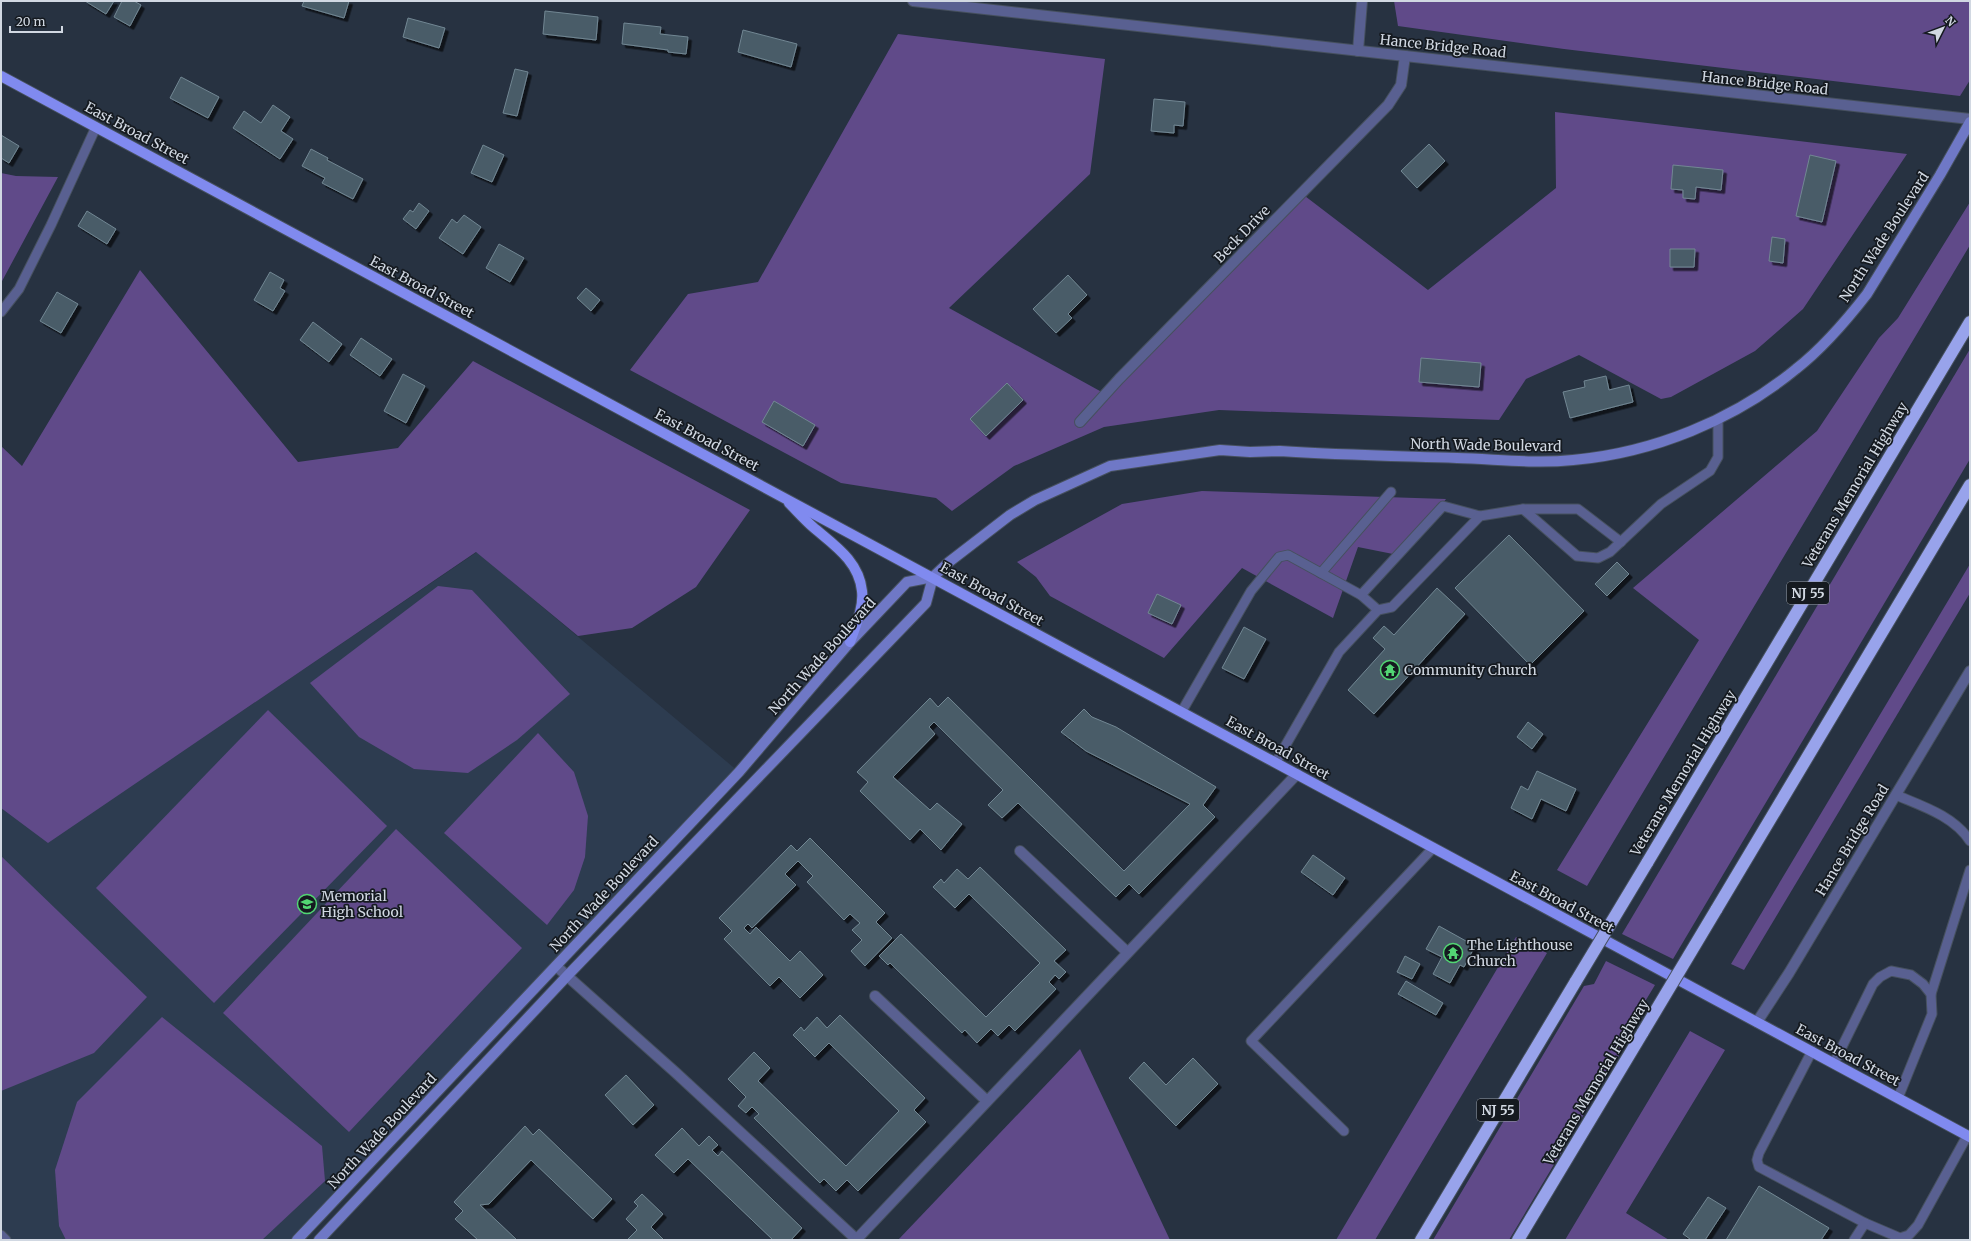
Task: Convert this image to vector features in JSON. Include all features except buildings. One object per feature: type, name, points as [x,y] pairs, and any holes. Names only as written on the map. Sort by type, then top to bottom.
[{"type":"highway","name":"Veterans Memorial Highway","points":[[1421,1240],[1970,322]]},
{"type":"highway","name":"Veterans Memorial Highway","points":[[1518,1240],[1644,1032],[1970,485]]},
{"type":"main road","name":"East Broad Street","points":[[1,76],[1969,1136]]},
{"type":"main road","name":"North Wade Boulevard","points":[[319,1240],[567,976],[926,603],[933,577],[949,562],[1010,515],[1035,500],[1110,466],[1220,450],[1458,458],[1510,462],[1574,460],[1620,453],[1662,442],[1703,426],[1777,384],[1832,336],[1867,294],[1940,175],[1970,121]]},
{"type":"main road","points":[[780,495],[812,526],[837,546],[849,560],[858,576],[862,592],[859,612],[850,642]]},
{"type":"main road","name":"North Wade Boulevard","points":[[297,1240],[739,772],[850,642],[907,582],[933,577]]},
{"type":"street","name":"Hance Bridge Road","points":[[913,1],[1970,121]]},
{"type":"street","points":[[1358,51],[1362,1]]},
{"type":"street","name":"Beck Drive","points":[[1080,422],[1388,105],[1401,85],[1405,56]]},
{"type":"street","name":"Hance Bridge Road","points":[[1757,1022],[1789,973],[1970,671]]},
{"type":"street","points":[[556,966],[856,1240],[1297,774]]},
{"type":"street","points":[[1020,851],[1127,952]]},
{"type":"street","points":[[875,996],[987,1101]]},
{"type":"lane","points":[[1,312],[19,289],[51,225],[96,127]]},
{"type":"lane","points":[[1523,509],[1577,556],[1598,558],[1610,552],[1661,504],[1710,471],[1718,457],[1718,418]]},
{"type":"lane","points":[[1321,573],[1391,492]]},
{"type":"lane","points":[[1361,595],[1443,506],[1480,516],[1523,509],[1578,509],[1621,542]]},
{"type":"lane","points":[[1276,762],[1339,652],[1378,610],[1392,607],[1480,516]]},
{"type":"lane","points":[[1182,711],[1251,591],[1279,557],[1288,555],[1361,595],[1378,610]]},
{"type":"lane","points":[[1896,795],[1934,811],[1955,825],[1970,840]]},
{"type":"lane","points":[[1344,1131],[1251,1041],[1433,848]]},
{"type":"lane","points":[[1898,1098],[1932,1014],[1931,994],[1970,870]]},
{"type":"lane","points":[[1834,1063],[1873,984],[1880,977],[1891,971],[1911,975],[1923,984],[1931,994]]},
{"type":"lane","points":[[1812,1051],[1757,1160],[1759,1167],[1865,1223],[1900,1238],[1910,1235],[1918,1225],[1969,1136]]},
{"type":"lane","points":[[1854,1240],[1865,1223]]},
{"type":"lane","points":[[1,1235],[6,1240]]},
{"type":"shaded area","points":[[1394,1],[1970,1],[1970,80],[1960,96],[1564,49],[1398,26]]},
{"type":"shaded area","points":[[898,34],[1105,59],[1090,174],[949,308],[1109,396],[1301,193],[1428,290],[1556,188],[1555,112],[1907,154],[1803,309],[1755,351],[1671,397],[1661,399],[1579,355],[1526,379],[1499,420],[1219,410],[1104,427],[1014,466],[952,511],[936,498],[841,483],[630,370],[688,294],[758,282]]},
{"type":"shaded area","points":[[1,173],[16,176],[58,177],[1,283]]},
{"type":"shaded area","points":[[1970,202],[1970,245],[1587,886],[1557,870],[1699,640],[1633,588],[1817,431],[1879,338],[1898,318]]},
{"type":"shaded area","points":[[140,270],[298,462],[398,448],[473,361],[750,510],[696,587],[632,628],[578,636],[476,552],[48,843],[1,808],[1,446],[22,466]]},
{"type":"shaded area","points":[[1970,349],[1970,459],[1673,959],[1622,934]]},
{"type":"shaded area","points":[[1202,491],[1446,499],[1440,507],[1393,554],[1358,547],[1333,618],[1242,568],[1164,658],[1050,596],[1036,577],[1017,562],[1122,504]]},
{"type":"shaded area","name":"Memorial High School","points":[[477,552],[739,772],[297,1240],[1,1240],[1,808],[48,842]]},
{"type":"shaded area","points":[[1970,564],[1970,593],[1744,970],[1731,964]]},
{"type":"shaded area","points":[[438,586],[472,590],[570,694],[517,740],[468,773],[414,769],[359,737],[310,683]]},
{"type":"shaded area","points":[[268,710],[387,826],[214,1003],[96,888]]},
{"type":"shaded area","points":[[538,733],[574,772],[588,816],[585,857],[574,890],[547,925],[444,833]]},
{"type":"shaded area","points":[[396,829],[522,948],[349,1132],[223,1013]]},
{"type":"shaded area","points":[[1,856],[147,997],[94,1053],[1,1091]]},
{"type":"shaded area","points":[[1516,937],[1547,953],[1375,1240],[1336,1240]]},
{"type":"shaded area","points":[[1606,961],[1655,985],[1632,1023],[1636,1027],[1509,1240],[1433,1240],[1584,986],[1594,984]]},
{"type":"shaded area","points":[[162,1017],[322,1146],[325,1181],[262,1240],[66,1240],[59,1226],[55,1170],[77,1102]]},
{"type":"shaded area","points":[[1690,1031],[1725,1050],[1626,1213],[1669,1240],[1565,1240]]},
{"type":"shaded area","points":[[1080,1049],[1170,1240],[898,1240]]},
{"type":"place","name":"Community Church","points":[[1390,670]]},
{"type":"place","name":"Memorial High School","points":[[307,904]]},
{"type":"place","name":"The Lighthouse Church","points":[[1453,953]]}]
